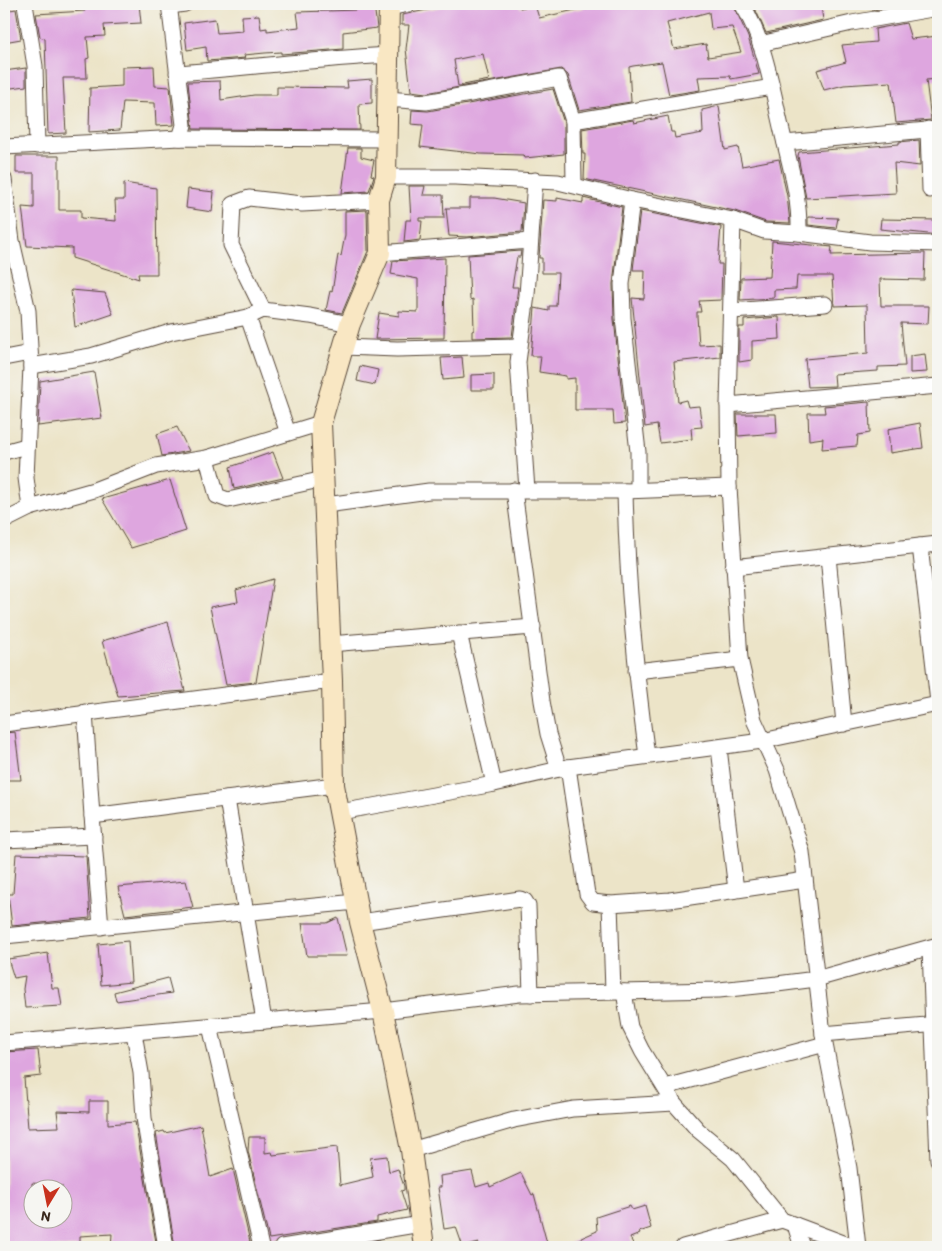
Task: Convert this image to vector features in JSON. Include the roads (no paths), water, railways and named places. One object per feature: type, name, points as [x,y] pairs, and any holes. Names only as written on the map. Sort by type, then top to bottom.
[{"type":"street","points":[[25,4],[35,66],[37,146]]},
{"type":"street","points":[[180,138],[184,125],[170,5],[185,4]]},
{"type":"street","points":[[409,4],[389,6],[386,177],[379,200],[380,253],[350,324],[321,423],[326,505],[334,785],[360,922],[383,1011],[411,1150],[424,1247]]},
{"type":"street","points":[[742,4],[752,21],[772,87],[800,207],[799,233]]},
{"type":"street","points":[[760,44],[938,6]]},
{"type":"street","points":[[177,73],[237,69],[332,58],[388,55]]},
{"type":"street","points":[[387,99],[426,102],[559,78],[573,121],[574,184]]},
{"type":"street","points":[[573,121],[772,87]]},
{"type":"street","points":[[785,143],[933,129],[930,190]]},
{"type":"street","points":[[4,147],[180,138],[386,139]]},
{"type":"street","points":[[386,177],[455,176],[574,184],[632,200],[733,220],[764,231],[799,233],[870,242],[938,244]]},
{"type":"street","points":[[4,179],[12,241],[28,311],[30,359],[26,478],[30,508]]},
{"type":"street","points":[[535,180],[527,295],[519,346],[519,388],[524,423],[520,490],[533,627],[548,734],[564,768],[587,894],[593,902],[610,904],[670,900],[805,880]]},
{"type":"street","points":[[263,310],[231,245],[233,204],[249,198],[302,204],[379,200]]},
{"type":"street","points":[[632,200],[622,284],[622,302],[634,412],[632,490],[627,559],[636,671],[647,756]]},
{"type":"street","points":[[733,220],[728,405],[729,487],[740,659],[747,698],[762,741],[777,770],[802,852],[824,1039],[849,1168],[858,1247]]},
{"type":"street","points":[[380,253],[530,242]]},
{"type":"street","points":[[732,311],[825,304]]},
{"type":"street","points":[[4,358],[30,359],[91,356],[171,332],[248,317],[263,310],[310,316],[350,324]]},
{"type":"street","points":[[248,317],[288,432]]},
{"type":"street","points":[[343,347],[406,349],[519,346]]},
{"type":"street","points":[[728,405],[938,386]]},
{"type":"street","points":[[4,521],[30,508],[94,490],[156,466],[207,458],[321,423]]},
{"type":"street","points":[[4,452],[26,446]]},
{"type":"street","points":[[207,458],[217,496],[222,499],[228,500],[324,479]]},
{"type":"street","points":[[326,505],[429,491],[632,490],[729,487]]},
{"type":"street","points":[[733,567],[938,544]]},
{"type":"street","points":[[340,812],[494,784],[564,768],[762,741],[938,703],[920,546]]},
{"type":"street","points":[[828,556],[844,724]]},
{"type":"street","points":[[330,644],[533,627]]},
{"type":"street","points":[[459,633],[494,784]]},
{"type":"street","points":[[636,671],[740,659]]},
{"type":"street","points":[[5,721],[332,681]]},
{"type":"street","points":[[85,712],[101,927]]},
{"type":"street","points":[[719,748],[736,890]]},
{"type":"street","points":[[92,816],[334,785]]},
{"type":"street","points":[[227,798],[264,1021]]},
{"type":"street","points":[[4,840],[94,836]]},
{"type":"street","points":[[360,922],[520,898],[526,901],[528,906],[530,994]]},
{"type":"street","points":[[4,936],[356,902]]},
{"type":"street","points":[[610,904],[619,992],[630,1027],[642,1051],[674,1103],[698,1130],[732,1159],[788,1222],[802,1247]]},
{"type":"street","points":[[4,1043],[383,1011],[530,994],[719,990],[816,979],[934,946],[938,1160]]},
{"type":"street","points":[[665,1086],[824,1039],[936,1024]]},
{"type":"street","points":[[210,1026],[261,1247]]},
{"type":"street","points":[[134,1033],[141,1073],[144,1118],[166,1247]]},
{"type":"street","points":[[411,1150],[514,1120],[573,1109],[674,1103]]},
{"type":"street","points":[[683,1247],[788,1222],[854,1247]]},
{"type":"street","points":[[282,1247],[421,1224]]}]
